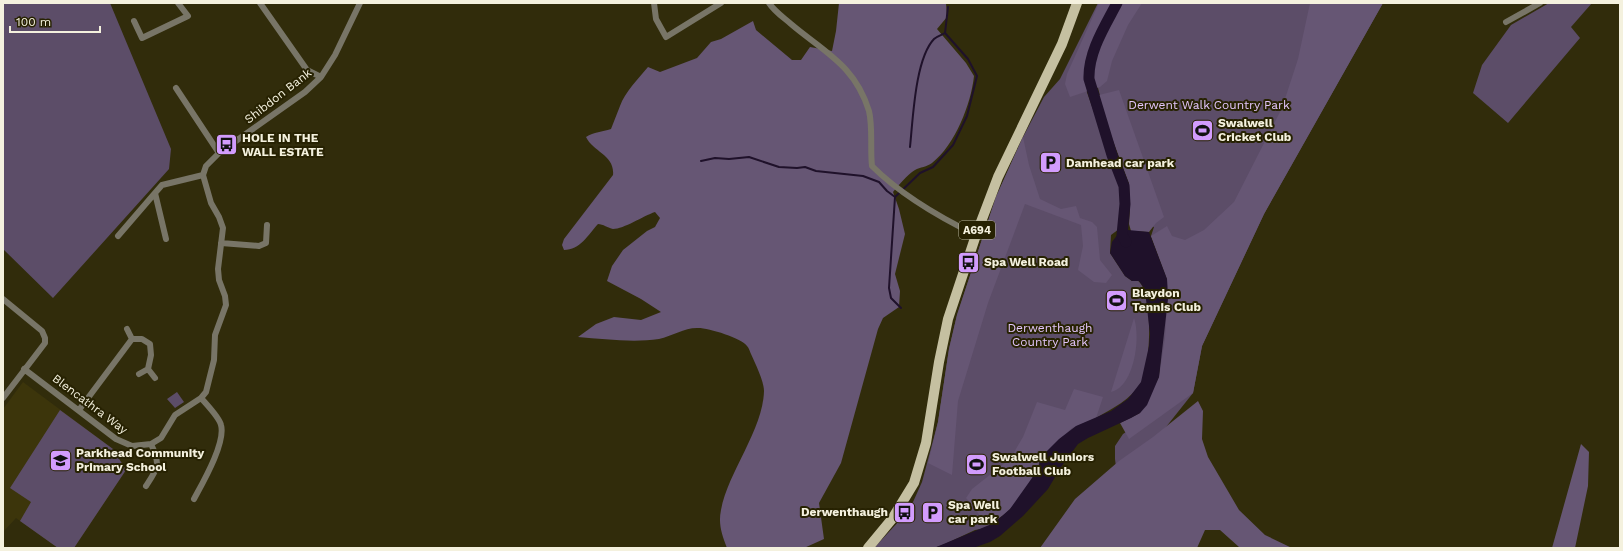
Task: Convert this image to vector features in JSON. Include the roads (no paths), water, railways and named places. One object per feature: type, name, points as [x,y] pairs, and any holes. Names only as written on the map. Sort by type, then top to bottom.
[{"type":"main road","name":"A694","points":[[868,548],[890,523],[914,483],[919,470],[926,443],[939,362],[948,319],[976,234],[998,177],[1062,44],[1077,3]]},
{"type":"street","points":[[134,21],[142,38],[188,16],[178,3]]},
{"type":"street","points":[[260,3],[307,70],[321,77]]},
{"type":"street","name":"Shibdon Bank","points":[[220,154],[305,92],[321,77],[335,55],[360,3]]},
{"type":"street","points":[[654,3],[656,19],[666,37],[721,3]]},
{"type":"street","points":[[769,3],[775,11],[808,39],[834,56],[850,72],[861,90],[869,112],[872,166],[909,196],[954,224],[976,234]]},
{"type":"street","points":[[1506,22],[1540,3]]},
{"type":"street","points":[[146,486],[155,472],[158,463],[151,444],[162,438],[175,415],[201,398],[209,386],[210,374],[214,360],[215,335],[226,305],[225,296],[219,280],[218,269],[223,228],[211,203],[203,175],[206,166],[220,154],[176,88]]},
{"type":"street","points":[[118,236],[162,184],[203,175]]},
{"type":"street","points":[[155,194],[166,239]]},
{"type":"street","points":[[221,243],[259,246],[266,243],[267,225]]},
{"type":"street","points":[[3,300],[42,331],[45,338],[45,343],[3,398]]},
{"type":"street","points":[[127,328],[132,339]]},
{"type":"street","points":[[132,339],[142,339],[150,344],[151,355],[148,369],[139,374]]},
{"type":"street","points":[[79,410],[132,339]]},
{"type":"street","name":"Blencathra Way","points":[[24,369],[124,444],[132,446],[151,444]]},
{"type":"street","points":[[148,369],[155,378]]},
{"type":"street","points":[[194,499],[211,468],[222,434],[221,424],[201,398]]},
{"type":"waterway","points":[[1117,3],[1094,49],[1089,69],[1089,79],[1112,155],[1124,186],[1125,204],[1122,235],[1126,242]]},
{"type":"waterway","points":[[901,308],[891,298],[889,288],[895,197],[920,173],[933,167],[953,145],[967,116],[977,76],[968,59],[945,33],[948,7]]},
{"type":"waterway","points":[[910,147],[916,90],[923,60],[934,39],[945,33]]},
{"type":"waterway","points":[[701,161],[715,158],[729,159],[749,157],[779,167],[805,167],[816,171],[863,176],[879,182],[895,197]]},
{"type":"place","name":"Swalwell Cricket Club","points":[[1202,130]]},
{"type":"place","name":"HOLE IN THE WALL ESTATE","points":[[227,145]]},
{"type":"place","name":"Damhead car park","points":[[1050,163]]},
{"type":"place","name":"Spa Well Road","points":[[969,262]]},
{"type":"place","name":"Blaydon Tennis Club","points":[[1117,300]]},
{"type":"place","name":"Parkhead Community Primary School","points":[[61,460]]},
{"type":"place","name":"Swalwell Juniors Football Club","points":[[977,464]]},
{"type":"place","name":"Derwenthaugh","points":[[904,512]]},
{"type":"place","name":"Spa Well car park","points":[[933,512]]},
{"type":"park label","name":"Derwent Walk Country Park","points":[[1209,105]]},
{"type":"park label","name":"Derwenthaugh Country Park","points":[[1050,335]]}]
